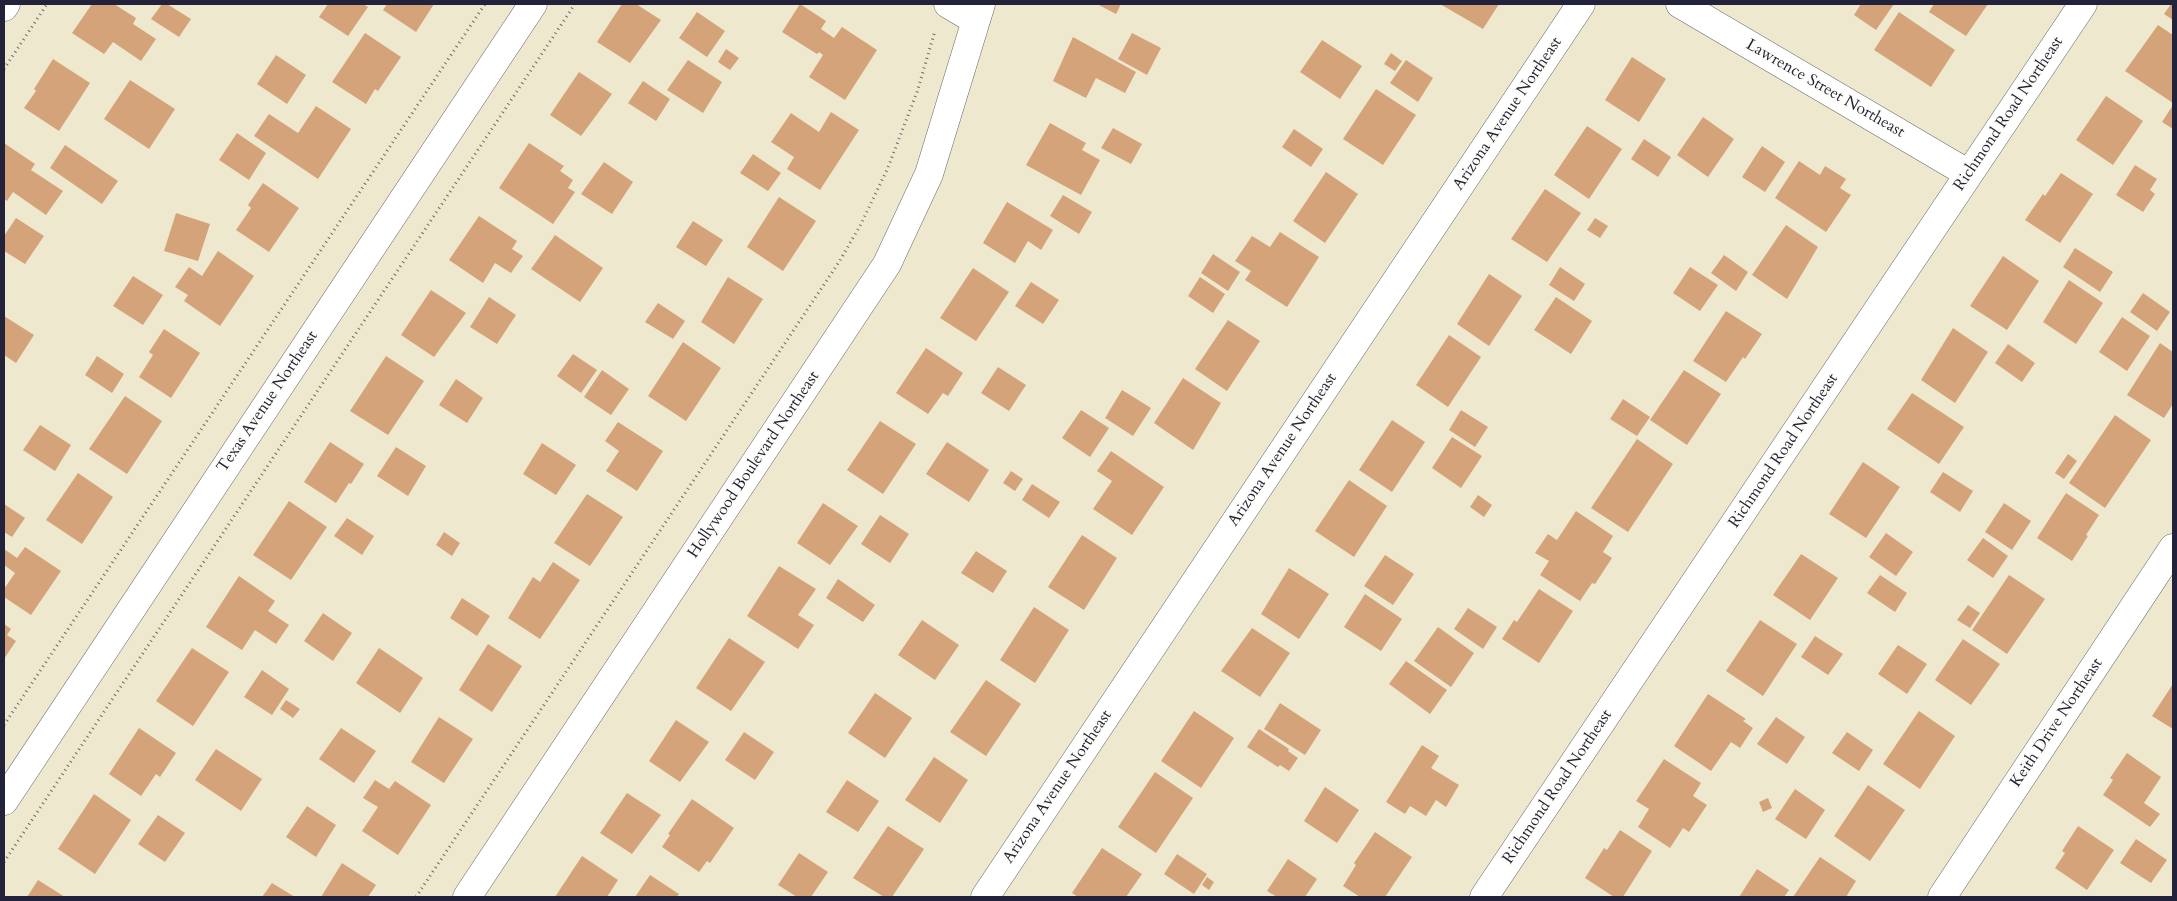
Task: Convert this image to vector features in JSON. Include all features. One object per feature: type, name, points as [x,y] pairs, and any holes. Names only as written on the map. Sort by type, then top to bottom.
[{"type":"street","name":"Texas Avenue Northeast","points":[[4,801],[533,4]]},
{"type":"street","name":"Arizona Avenue Northeast","points":[[985,897],[1581,4]]},
{"type":"street","name":"Lawrence Street Northeast","points":[[1680,4],[1970,174]]},
{"type":"street","name":"Richmond Road Northeast","points":[[1484,897],[1970,174],[2082,4]]},
{"type":"street","points":[[942,14],[978,12]]},
{"type":"street","name":"Hollywood Boulevard Northeast","points":[[467,897],[887,264],[929,174],[978,12]]},
{"type":"street","name":"Keith Drive Northeast","points":[[1942,897],[2173,548]]},
{"type":"path","points":[[4,70],[48,4]]},
{"type":"path","points":[[4,726],[484,4]]},
{"type":"path","points":[[4,862],[575,4]]},
{"type":"path","points":[[416,897],[839,262],[860,226],[890,162],[917,92],[942,14]]},
{"type":"building","points":[[92,4],[114,4],[136,18],[133,24],[156,39],[141,61],[113,42],[104,54],[72,33]]},
{"type":"building","points":[[162,4],[167,4],[191,19],[179,37],[151,19]]},
{"type":"building","points":[[328,4],[363,4],[368,7],[348,36],[319,17]]},
{"type":"building","points":[[387,4],[434,4],[416,32],[383,10]]},
{"type":"building","points":[[622,4],[636,4],[661,20],[630,63],[597,42]]},
{"type":"building","points":[[800,4],[826,21],[821,29],[834,38],[842,27],[877,50],[845,100],[809,77],[823,55],[819,52],[817,54],[782,32]]},
{"type":"building","points":[[1097,4],[1121,4],[1116,14]]},
{"type":"building","points":[[1440,4],[1499,4],[1483,29]]},
{"type":"building","points":[[1861,4],[1894,4],[1876,30],[1854,15]]},
{"type":"building","points":[[1934,4],[1988,4],[1966,36],[1929,12]]},
{"type":"building","points":[[2173,4],[2173,20],[2164,14]]},
{"type":"building","points":[[697,12],[725,31],[707,57],[679,38]]},
{"type":"building","points":[[1899,12],[1955,50],[1931,87],[1874,50]]},
{"type":"building","points":[[2158,25],[2173,35],[2173,103],[2125,71]]},
{"type":"building","points":[[365,33],[401,57],[378,91],[375,89],[366,104],[332,82]]},
{"type":"building","points":[[1132,33],[1161,48],[1147,75],[1118,59]]},
{"type":"building","points":[[1073,37],[1136,72],[1125,93],[1096,78],[1086,98],[1053,81]]},
{"type":"building","points":[[1322,40],[1362,66],[1340,99],[1300,72]]},
{"type":"building","points":[[726,49],[739,58],[730,70],[718,62]]},
{"type":"building","points":[[1391,53],[1402,61],[1395,71],[1384,64]]},
{"type":"building","points":[[276,55],[306,75],[287,104],[257,84]]},
{"type":"building","points":[[1632,57],[1666,79],[1639,122],[1605,100]]},
{"type":"building","points":[[53,59],[90,83],[59,131],[24,108],[36,91],[34,89]]},
{"type":"building","points":[[688,60],[722,82],[703,113],[667,90]]},
{"type":"building","points":[[1406,60],[1433,78],[1418,102],[1390,83]]},
{"type":"building","points":[[579,72],[612,94],[581,136],[550,115]]},
{"type":"building","points":[[130,80],[175,109],[149,149],[104,119]]},
{"type":"building","points":[[643,81],[670,99],[656,121],[628,103]]},
{"type":"building","points":[[1376,89],[1416,115],[1383,165],[1343,139]]},
{"type":"building","points":[[2106,96],[2143,121],[2113,165],[2076,140]]},
{"type":"building","points":[[2173,105],[2173,129],[2162,122]]},
{"type":"building","points":[[316,106],[351,129],[318,179],[254,136],[269,114],[298,133]]},
{"type":"building","points":[[831,112],[859,130],[820,190],[787,169],[794,157],[771,142],[791,113],[819,132]]},
{"type":"building","points":[[1703,117],[1734,139],[1708,177],[1677,155]]},
{"type":"building","points":[[1050,123],[1086,143],[1082,150],[1100,160],[1081,195],[1026,165]]},
{"type":"building","points":[[1587,126],[1622,149],[1589,199],[1554,175]]},
{"type":"building","points":[[1113,128],[1142,144],[1131,164],[1101,148]]},
{"type":"building","points":[[1294,129],[1323,149],[1311,167],[1282,147]]},
{"type":"building","points":[[237,133],[266,153],[249,180],[219,160]]},
{"type":"building","points":[[1644,139],[1671,157],[1658,177],[1631,159]]},
{"type":"building","points":[[4,143],[35,164],[31,170],[63,191],[46,215],[13,192],[7,201],[4,199]]},
{"type":"building","points":[[529,143],[564,166],[560,171],[573,180],[568,188],[575,192],[553,224],[499,188]]},
{"type":"building","points":[[65,145],[118,181],[102,204],[50,168]]},
{"type":"building","points":[[1762,146],[1785,162],[1765,192],[1742,177]]},
{"type":"building","points":[[753,154],[781,173],[768,191],[740,173]]},
{"type":"building","points":[[1799,161],[1820,175],[1825,166],[1846,179],[1840,188],[1851,195],[1826,232],[1775,198]]},
{"type":"building","points":[[604,162],[633,182],[612,214],[581,194]]},
{"type":"building","points":[[2135,165],[2157,179],[2150,190],[2155,194],[2143,212],[2116,195]]},
{"type":"building","points":[[1326,172],[1358,194],[1325,243],[1293,221]]},
{"type":"building","points":[[2061,173],[2093,194],[2060,243],[2025,220],[2043,194],[2045,196]]},
{"type":"building","points":[[263,183],[299,208],[269,252],[236,230],[251,208],[248,205]]},
{"type":"building","points":[[1545,189],[1581,213],[1547,262],[1511,239]]},
{"type":"building","points":[[1063,195],[1092,212],[1079,234],[1050,216]]},
{"type":"building","points":[[779,197],[816,221],[783,271],[747,247]]},
{"type":"building","points":[[1007,202],[1053,230],[1041,250],[1028,241],[1015,263],[983,243]]},
{"type":"building","points":[[176,213],[210,224],[198,261],[164,251]]},
{"type":"building","points":[[479,216],[517,241],[512,249],[523,256],[511,273],[495,263],[483,283],[449,260]]},
{"type":"building","points":[[16,218],[44,236],[25,264],[4,251],[4,236]]},
{"type":"building","points":[[1595,218],[1608,226],[1600,238],[1587,230]]},
{"type":"building","points":[[693,221],[723,240],[706,266],[676,247]]},
{"type":"building","points":[[1786,225],[1818,247],[1787,299],[1752,275]]},
{"type":"building","points":[[1280,232],[1319,257],[1287,307],[1245,280],[1251,271],[1235,261],[1252,236],[1270,247]]},
{"type":"building","points":[[555,235],[603,268],[580,302],[531,269]]},
{"type":"building","points":[[2075,248],[2113,272],[2100,292],[2063,267]]},
{"type":"building","points":[[218,251],[254,276],[220,326],[184,301],[188,295],[175,287],[189,267],[202,276]]},
{"type":"building","points":[[1213,254],[1240,272],[1228,291],[1201,273]]},
{"type":"building","points":[[1724,255],[1748,272],[1736,291],[1711,273]]},
{"type":"building","points":[[2003,256],[2039,281],[2007,330],[1970,306]]},
{"type":"building","points":[[1560,267],[1585,284],[1574,301],[1549,285]]},
{"type":"building","points":[[1690,267],[1718,285],[1700,311],[1673,293]]},
{"type":"building","points":[[973,268],[1009,292],[976,341],[940,318]]},
{"type":"building","points":[[1489,274],[1522,296],[1489,346],[1457,324]]},
{"type":"building","points":[[133,276],[163,295],[143,325],[113,306]]},
{"type":"building","points":[[728,277],[763,299],[734,344],[701,322]]},
{"type":"building","points":[[1200,277],[1225,294],[1213,313],[1188,296]]},
{"type":"building","points":[[2069,280],[2103,303],[2076,344],[2043,322]]},
{"type":"building","points":[[1031,282],[1059,300],[1043,324],[1015,306]]},
{"type":"building","points":[[431,290],[466,313],[434,357],[401,335]]},
{"type":"building","points":[[2143,293],[2170,312],[2157,331],[2130,312]]},
{"type":"building","points":[[489,297],[516,315],[497,344],[470,327]]},
{"type":"building","points":[[1556,297],[1592,321],[1571,354],[1534,330]]},
{"type":"building","points":[[658,303],[685,321],[673,339],[645,322]]},
{"type":"building","points":[[1726,311],[1762,334],[1726,382],[1693,361]]},
{"type":"building","points":[[4,316],[34,335],[16,363],[4,355]]},
{"type":"building","points":[[2122,317],[2150,336],[2127,371],[2099,352]]},
{"type":"building","points":[[1228,320],[1260,341],[1227,391],[1195,369]]},
{"type":"building","points":[[1953,328],[1988,352],[1955,403],[1921,380]]},
{"type":"building","points":[[164,329],[200,353],[171,398],[139,377],[153,355],[149,352]]},
{"type":"building","points":[[1449,335],[1481,357],[1448,407],[1416,385]]},
{"type":"building","points":[[683,342],[721,368],[686,421],[648,396]]},
{"type":"building","points":[[2160,343],[2173,352],[2173,404],[2164,418],[2127,395]]},
{"type":"building","points":[[2008,344],[2035,363],[2022,382],[1995,363]]},
{"type":"building","points":[[926,348],[963,373],[948,396],[943,393],[928,414],[896,393]]},
{"type":"building","points":[[573,354],[597,370],[581,393],[557,376]]},
{"type":"building","points":[[97,356],[124,374],[112,393],[85,375]]},
{"type":"building","points":[[386,356],[424,381],[388,435],[350,411]]},
{"type":"building","points":[[998,367],[1026,385],[1009,411],[981,393]]},
{"type":"building","points":[[602,370],[629,389],[611,415],[584,397]]},
{"type":"building","points":[[1684,370],[1721,394],[1687,445],[1650,420]]},
{"type":"building","points":[[1183,378],[1221,403],[1193,450],[1154,423]]},
{"type":"building","points":[[456,379],[483,398],[467,423],[439,405]]},
{"type":"building","points":[[1122,390],[1151,408],[1133,436],[1105,418]]},
{"type":"building","points":[[1912,393],[1964,427],[1939,464],[1887,429]]},
{"type":"building","points":[[125,396],[162,421],[127,474],[89,449]]},
{"type":"building","points":[[1623,399],[1650,417],[1637,436],[1610,419]]},
{"type":"building","points":[[1081,410],[1109,428],[1090,457],[1062,438]]},
{"type":"building","points":[[1461,410],[1488,427],[1475,447],[1449,430]]},
{"type":"building","points":[[2115,415],[2151,440],[2105,508],[2069,483]]},
{"type":"building","points":[[1392,420],[1425,442],[1392,492],[1359,470]]},
{"type":"building","points":[[880,421],[916,444],[883,494],[847,470]]},
{"type":"building","points":[[618,422],[663,451],[637,491],[606,471],[619,451],[605,441]]},
{"type":"building","points":[[40,425],[71,445],[55,471],[23,450]]},
{"type":"building","points":[[1452,437],[1482,456],[1461,488],[1432,468]]},
{"type":"building","points":[[1637,439],[1673,464],[1628,532],[1591,508]]},
{"type":"building","points":[[330,442],[364,464],[336,503],[304,482]]},
{"type":"building","points":[[947,442],[989,470],[969,502],[926,474]]},
{"type":"building","points":[[542,443],[576,465],[556,495],[523,474]]},
{"type":"building","points":[[396,447],[426,466],[408,496],[377,476]]},
{"type":"building","points":[[1111,451],[1164,487],[1132,535],[1093,509],[1112,481],[1097,471]]},
{"type":"building","points":[[2068,454],[2077,461],[2064,479],[2055,473]]},
{"type":"building","points":[[1863,462],[1900,487],[1866,538],[1829,514]]},
{"type":"building","points":[[1011,471],[1023,479],[1015,491],[1003,483]]},
{"type":"building","points":[[1943,472],[1973,491],[1960,512],[1930,492]]},
{"type":"building","points":[[78,473],[113,497],[82,544],[46,520]]},
{"type":"building","points":[[1349,480],[1387,506],[1354,557],[1315,531]]},
{"type":"building","points":[[1032,484],[1060,502],[1049,518],[1022,500]]},
{"type":"building","points":[[2066,493],[2099,515],[2072,561],[2037,538]]},
{"type":"building","points":[[587,494],[623,517],[590,566],[554,543]]},
{"type":"building","points":[[1478,495],[1492,505],[1484,517],[1470,507]]},
{"type":"building","points":[[289,501],[327,527],[291,580],[253,555]]},
{"type":"building","points":[[823,503],[858,526],[830,565],[797,543]]},
{"type":"building","points":[[2004,503],[2031,521],[2012,550],[1985,532]]},
{"type":"building","points":[[4,504],[25,518],[12,537],[4,532]]},
{"type":"building","points":[[1576,511],[1613,536],[1603,552],[1612,558],[1595,584],[1592,583],[1580,601],[1540,575],[1549,561],[1535,553],[1548,534],[1557,540]]},
{"type":"building","points":[[880,515],[909,534],[890,563],[861,544]]},
{"type":"building","points":[[347,518],[374,536],[362,555],[334,536]]},
{"type":"building","points":[[444,532],[460,543],[452,556],[436,545]]},
{"type":"building","points":[[1886,533],[1913,552],[1896,576],[1869,557]]},
{"type":"building","points":[[1082,535],[1117,558],[1084,610],[1048,587]]},
{"type":"building","points":[[1983,538],[2008,556],[1993,578],[1967,560]]},
{"type":"building","points":[[25,547],[61,571],[31,615],[4,597],[4,589],[15,573],[4,565],[4,549],[17,558]]},
{"type":"building","points":[[976,551],[1007,571],[993,593],[961,573]]},
{"type":"building","points":[[1801,554],[1838,578],[1810,620],[1773,595]]},
{"type":"building","points":[[1385,555],[1414,574],[1393,605],[1364,586]]},
{"type":"building","points":[[553,562],[580,580],[540,639],[508,618],[533,577],[540,582]]},
{"type":"building","points":[[779,566],[816,589],[798,615],[814,625],[798,649],[747,616]]},
{"type":"building","points":[[1289,568],[1329,594],[1299,639],[1261,614]]},
{"type":"building","points":[[1880,575],[1907,593],[1895,612],[1867,593]]},
{"type":"building","points":[[2009,575],[2045,599],[2007,654],[1972,630]]},
{"type":"building","points":[[239,576],[275,601],[268,611],[289,625],[276,644],[255,630],[242,650],[206,627]]},
{"type":"building","points":[[838,579],[875,605],[863,622],[826,598]]},
{"type":"building","points":[[1539,589],[1573,611],[1539,663],[1502,639],[1514,620],[1517,622]]},
{"type":"building","points":[[1365,594],[1402,619],[1381,651],[1344,627]]},
{"type":"building","points":[[462,598],[490,616],[477,636],[450,618]]},
{"type":"building","points":[[1968,605],[1980,613],[1970,628],[1957,620]]},
{"type":"building","points":[[1034,607],[1069,630],[1035,683],[1000,660]]},
{"type":"building","points":[[1468,608],[1497,627],[1483,649],[1454,629]]},
{"type":"building","points":[[323,613],[352,633],[333,661],[304,641]]},
{"type":"building","points":[[922,620],[959,645],[935,680],[898,655]]},
{"type":"building","points":[[1760,620],[1797,644],[1763,696],[1726,671]]},
{"type":"building","points":[[4,624],[11,629],[7,635],[16,641],[4,659]]},
{"type":"building","points":[[1438,627],[1474,653],[1451,687],[1414,661]]},
{"type":"building","points":[[1252,628],[1290,653],[1260,697],[1221,671]]},
{"type":"building","points":[[1815,636],[1843,654],[1828,675],[1801,657]]},
{"type":"building","points":[[729,638],[765,662],[731,711],[696,688]]},
{"type":"building","points":[[1963,639],[2000,664],[1971,705],[1935,680]]},
{"type":"building","points":[[488,644],[522,666],[492,712],[459,690]]},
{"type":"building","points":[[1898,645],[1927,664],[1907,694],[1878,674]]},
{"type":"building","points":[[192,648],[229,672],[193,726],[156,701]]},
{"type":"building","points":[[379,648],[423,678],[400,713],[356,683]]},
{"type":"building","points":[[1406,661],[1447,690],[1430,714],[1389,684]]},
{"type":"building","points":[[262,670],[289,689],[272,715],[244,697]]},
{"type":"building","points":[[986,680],[1021,704],[986,756],[950,732]]},
{"type":"building","points":[[2173,684],[2173,729],[2152,716]]},
{"type":"building","points":[[875,693],[912,718],[885,758],[848,733]]},
{"type":"building","points":[[1708,694],[1746,719],[1743,721],[1753,728],[1740,748],[1731,742],[1711,771],[1674,746]]},
{"type":"building","points":[[286,700],[300,709],[293,718],[280,709]]},
{"type":"building","points":[[1280,703],[1321,730],[1305,755],[1264,729]]},
{"type":"building","points":[[1194,711],[1234,738],[1201,788],[1161,761]]},
{"type":"building","points":[[1919,711],[1955,736],[1920,789],[1883,764]]},
{"type":"building","points":[[439,717],[473,739],[444,783],[411,762]]},
{"type":"building","points":[[1776,717],[1805,737],[1787,764],[1757,744]]},
{"type":"building","points":[[676,720],[709,742],[680,782],[649,761]]},
{"type":"building","points":[[139,728],[176,753],[160,777],[156,774],[141,796],[109,774]]},
{"type":"building","points":[[341,728],[376,751],[354,783],[319,759]]},
{"type":"building","points":[[1259,729],[1289,749],[1288,751],[1298,758],[1289,771],[1280,765],[1278,767],[1247,747]]},
{"type":"building","points":[[744,732],[774,752],[755,780],[725,760]]},
{"type":"building","points":[[1847,732],[1873,750],[1859,771],[1832,753]]},
{"type":"building","points":[[1422,745],[1439,756],[1431,768],[1459,785],[1446,807],[1436,800],[1426,816],[1410,806],[1405,814],[1386,802]]},
{"type":"building","points":[[216,749],[262,779],[241,811],[195,780]]},
{"type":"building","points":[[2127,753],[2161,777],[2144,803],[2160,814],[2150,827],[2103,795],[2113,780],[2110,778]]},
{"type":"building","points":[[934,757],[968,780],[940,823],[905,800]]},
{"type":"building","points":[[1664,759],[1701,783],[1693,796],[1707,805],[1689,832],[1683,828],[1670,848],[1638,827],[1649,809],[1636,801]]},
{"type":"building","points":[[1155,772],[1193,798],[1156,853],[1118,827]]},
{"type":"building","points":[[375,780],[389,789],[395,781],[431,805],[398,855],[362,831],[378,807],[363,798]]},
{"type":"building","points":[[847,780],[879,801],[858,832],[826,812]]},
{"type":"building","points":[[1868,785],[1905,810],[1870,861],[1834,836]]},
{"type":"building","points":[[1325,787],[1359,810],[1337,843],[1304,821]]},
{"type":"building","points":[[1795,789],[1825,810],[1806,839],[1775,819]]},
{"type":"building","points":[[627,793],[661,815],[632,854],[600,833]]},
{"type":"building","points":[[94,794],[131,820],[95,874],[58,849]]},
{"type":"building","points":[[1768,798],[1772,808],[1763,812],[1759,802]]},
{"type":"building","points":[[692,799],[734,828],[710,863],[707,861],[699,872],[662,847],[670,835],[668,834]]},
{"type":"building","points":[[307,806],[336,825],[316,857],[286,837]]},
{"type":"building","points":[[158,815],[185,833],[165,862],[138,844]]},
{"type":"building","points":[[888,826],[924,849],[892,897],[884,897],[853,878]]},
{"type":"building","points":[[2078,826],[2114,850],[2087,890],[2055,868],[2065,853],[2062,851]]},
{"type":"building","points":[[1620,830],[1652,851],[1623,897],[1614,897],[1585,878],[1604,848],[1607,850]]},
{"type":"building","points":[[1375,832],[1412,857],[1385,897],[1360,897],[1343,886],[1356,865],[1354,863]]},
{"type":"building","points":[[2136,839],[2167,860],[2151,883],[2120,863]]},
{"type":"building","points":[[1102,848],[1142,874],[1126,897],[1078,897],[1072,893]]},
{"type":"building","points":[[799,853],[828,872],[811,897],[797,897],[778,885]]},
{"type":"building","points":[[1177,854],[1207,874],[1194,894],[1164,874]]},
{"type":"building","points":[[582,856],[618,880],[607,897],[555,897]]},
{"type":"building","points":[[1820,857],[1856,881],[1846,897],[1793,897]]},
{"type":"building","points":[[1288,859],[1317,879],[1305,897],[1277,897],[1267,891]]},
{"type":"building","points":[[342,863],[376,885],[368,897],[321,897]]},
{"type":"building","points":[[1757,869],[1789,890],[1784,897],[1739,897]]},
{"type":"building","points":[[650,875],[679,894],[677,897],[635,897]]},
{"type":"building","points":[[1207,877],[1214,882],[1209,890],[1202,885]]},
{"type":"building","points":[[38,880],[65,897],[27,897]]},
{"type":"building","points":[[272,883],[295,897],[262,897]]}]
